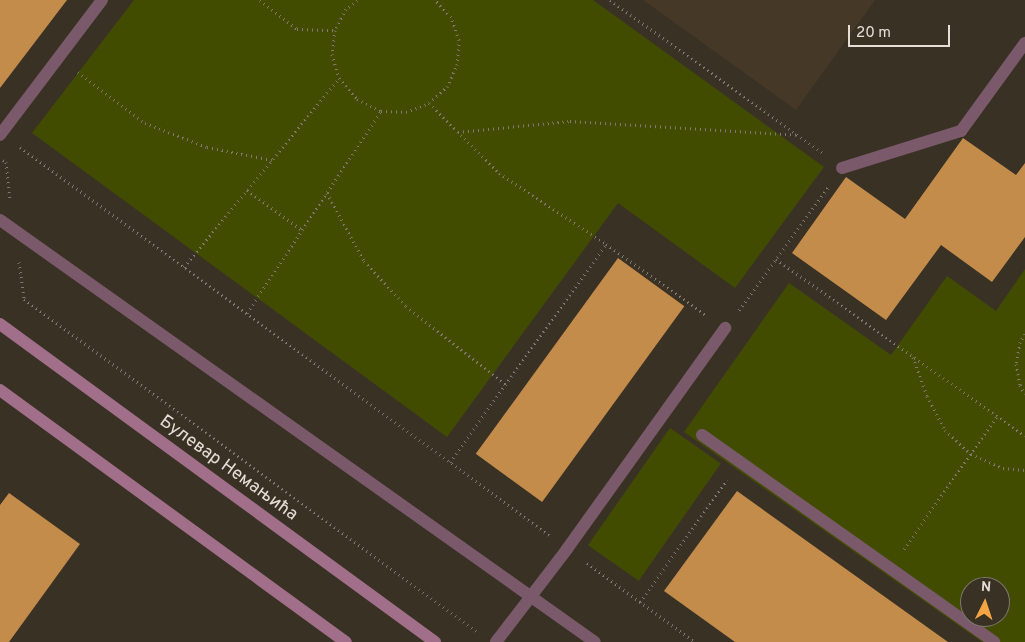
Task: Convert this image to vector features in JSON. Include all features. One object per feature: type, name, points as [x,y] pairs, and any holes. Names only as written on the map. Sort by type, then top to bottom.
[{"type":"street","name":"Булевар Немањића","points":[[0,324],[435,642]]},
{"type":"street","points":[[0,390],[346,642]]},
{"type":"lane","points":[[0,135],[102,0]]},
{"type":"lane","points":[[842,168],[961,131],[1025,43]]},
{"type":"lane","points":[[0,220],[14,228],[595,642]]},
{"type":"lane","points":[[496,642],[568,549],[725,328]]},
{"type":"lane","points":[[702,435],[994,642]]},
{"type":"path","points":[[260,0],[297,29],[335,30]]},
{"type":"path","points":[[357,0],[346,9],[335,30],[332,54],[339,78],[357,99],[381,111],[406,112],[428,103],[447,87],[457,65],[459,40],[451,17],[435,0]]},
{"type":"path","points":[[428,103],[499,173],[606,244],[725,328],[842,168],[610,0]]},
{"type":"path","points":[[59,58],[145,123],[207,147],[272,160]]},
{"type":"path","points":[[184,267],[339,78]]},
{"type":"path","points":[[247,313],[381,111]]},
{"type":"path","points":[[458,132],[570,121],[798,135]]},
{"type":"path","points":[[14,142],[695,642]]},
{"type":"path","points":[[0,157],[6,162],[24,299],[478,632]]},
{"type":"path","points":[[247,190],[302,230]]},
{"type":"path","points":[[327,193],[364,261],[406,306],[506,385]]},
{"type":"path","points":[[450,462],[606,244]]},
{"type":"path","points":[[776,259],[1025,436]]},
{"type":"path","points":[[1025,334],[1020,342],[1016,364],[1020,385],[1025,394]]},
{"type":"path","points":[[913,356],[927,396],[945,430],[971,454],[1003,468],[1025,470]]},
{"type":"path","points":[[890,568],[997,416]]},
{"type":"path","points":[[640,602],[729,478]]},
{"type":"shaded area","points":[[643,0],[875,0],[796,110]]},
{"type":"green space","points":[[134,0],[593,0],[824,167],[735,288],[618,203],[447,437],[32,133]]},
{"type":"green space","points":[[1025,269],[1025,642],[982,642],[961,627],[1010,627],[1010,577],[960,577],[960,626],[684,432],[789,283],[891,355],[947,276],[996,311]]},
{"type":"green space","points":[[670,428],[721,464],[639,581],[588,545]]},
{"type":"building","points":[[0,0],[67,0],[0,88]]},
{"type":"building","points":[[963,138],[1016,175],[1025,163],[1025,237],[992,282],[941,245],[886,320],[792,253],[846,177],[905,219]]},
{"type":"building","points":[[618,258],[684,306],[542,502],[476,454]]},
{"type":"building","points":[[737,491],[948,642],[735,642],[664,591]]},
{"type":"building","points":[[9,493],[80,544],[9,642],[0,642],[0,505]]}]
